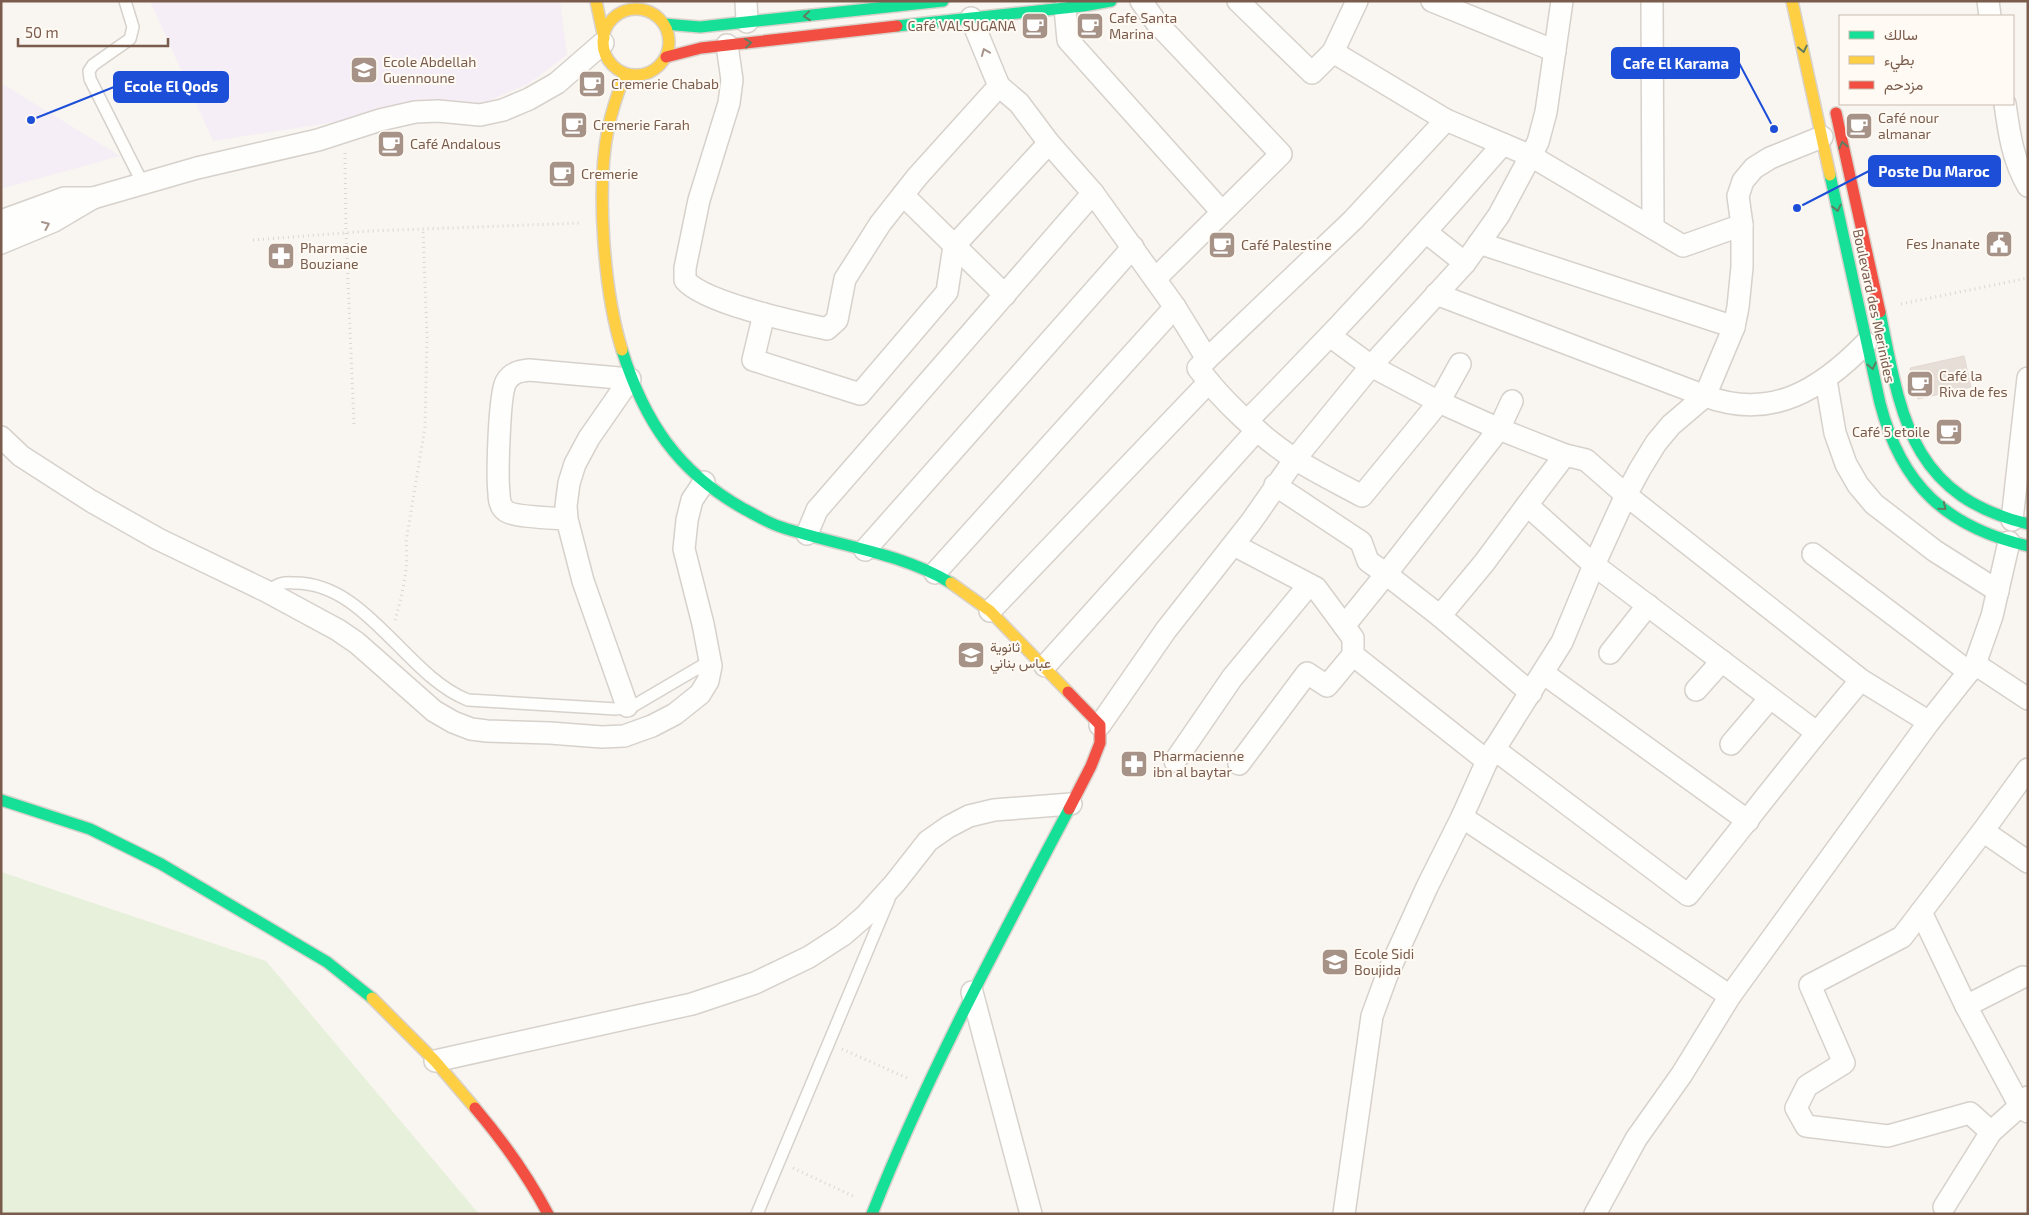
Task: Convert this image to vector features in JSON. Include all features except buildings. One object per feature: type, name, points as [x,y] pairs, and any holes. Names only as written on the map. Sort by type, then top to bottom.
[{"type":"street","points":[[1,244],[54,221],[93,198],[197,168],[318,140],[380,120],[415,112],[480,115],[503,110],[529,99],[557,82],[603,41],[607,28],[613,19],[636,5],[653,14],[664,24],[668,33],[670,42],[666,57],[661,65],[649,73],[640,76],[625,74],[611,64],[606,55],[603,41],[596,1]]},
{"type":"street","points":[[746,1],[747,22]]},
{"type":"street","points":[[664,24],[700,27],[747,22],[841,7],[943,1]]},
{"type":"street","points":[[666,57],[701,48],[1064,8],[1111,1]]},
{"type":"street","points":[[1141,1],[1156,22],[1281,154],[1155,279]]},
{"type":"street","points":[[1238,1],[1312,73],[1333,52],[1348,6]]},
{"type":"street","points":[[1432,1],[1555,51]]},
{"type":"street","points":[[873,1210],[972,992],[1091,766],[1100,743],[1100,725],[1166,630],[1234,545],[1295,459],[1371,366],[1465,263],[1499,215],[1538,142],[1546,112],[1562,1]]},
{"type":"street","points":[[1652,1],[1653,228]]},
{"type":"street","name":"Boulevard des Merinides","points":[[1792,1],[1866,343],[1888,431],[1906,468],[1922,488],[1955,517],[1987,535],[2018,544]]},
{"type":"street","points":[[1988,1],[1990,15]]},
{"type":"street","points":[[1064,8],[1068,40],[1222,212]]},
{"type":"street","points":[[971,18],[999,86],[1018,103],[1049,143],[1093,193],[1175,307],[1207,359]]},
{"type":"street","points":[[728,45],[732,80],[729,104],[699,200],[685,268],[685,280],[698,292],[764,314],[827,329],[838,320],[845,279],[880,224],[917,177],[999,86]]},
{"type":"street","points":[[1333,52],[1446,120],[1531,156],[1682,246],[1742,225]]},
{"type":"street","points":[[625,74],[607,127],[604,162],[606,273],[617,338],[630,379],[654,426],[672,452],[688,469],[722,496],[765,520],[780,527],[899,559],[935,573],[962,589],[990,611],[1100,725]]},
{"type":"street","name":"Boulevard des Merinides","points":[[1834,104],[1903,412],[1916,447],[1933,471],[1967,500],[1996,516],[2020,522]]},
{"type":"street","points":[[2004,105],[2011,146],[2021,174],[2028,186]]},
{"type":"street","points":[[1446,120],[1353,220],[1198,368],[1209,382],[1252,425],[1295,459],[1362,496],[1439,402],[1460,364]]},
{"type":"street","points":[[1344,1214],[1372,1016],[1387,976],[1427,887],[1491,755],[1562,642],[1626,495],[1656,443],[1672,425],[1706,396],[1734,327],[1741,286],[1742,225],[1738,196],[1743,182],[1754,168],[1770,158],[1822,137]]},
{"type":"street","points":[[764,314],[753,360],[860,394],[947,292],[954,246],[1049,143]]},
{"type":"street","points":[[1045,666],[1330,336],[1427,233],[1503,144]]},
{"type":"street","points":[[806,534],[817,510],[1093,193]]},
{"type":"street","points":[[903,196],[1004,295]]},
{"type":"street","points":[[1,221],[64,198],[93,198]]},
{"type":"street","points":[[1427,233],[1465,263]]},
{"type":"street","points":[[1479,243],[1734,327]]},
{"type":"street","points":[[865,550],[1133,247]]},
{"type":"street","points":[[1436,294],[1732,405],[1765,404],[1790,397],[1826,380],[1866,343]]},
{"type":"street","points":[[935,573],[1175,307]]},
{"type":"street","points":[[1330,336],[1371,366],[1439,402],[1499,429],[1586,460],[1626,495],[1861,680],[1929,722]]},
{"type":"street","points":[[567,519],[514,514],[504,510],[501,506],[498,492],[498,468],[502,391],[506,382],[516,372],[529,370],[630,379]]},
{"type":"street","points":[[2020,522],[2028,378]]},
{"type":"street","points":[[628,706],[583,581],[567,519],[566,506],[569,482],[575,464],[589,438],[630,379]]},
{"type":"street","points":[[1826,380],[1835,433],[1846,464],[1868,498],[1935,551],[1998,591]]},
{"type":"street","points":[[990,611],[1209,382]]},
{"type":"street","points":[[1344,626],[1499,429],[1512,400]]},
{"type":"street","points":[[1,437],[21,456],[91,501],[158,539],[266,591],[338,630],[357,643],[434,711],[470,729],[487,731],[602,737],[635,733],[675,714],[700,694],[708,681],[710,661],[703,624],[684,549],[687,520],[692,500],[704,482]]},
{"type":"street","points":[[1440,616],[1484,564],[1565,454]]},
{"type":"street","points":[[1275,485],[1361,542],[1368,561],[1440,616],[1530,692]]},
{"type":"street","points":[[1527,505],[1594,565],[1816,732]]},
{"type":"street","points":[[1595,1214],[1636,1139],[1682,1074],[1730,996],[1929,722],[1972,668],[1992,616],[1998,591],[2018,544]]},
{"type":"street","points":[[1234,545],[1308,586],[1316,588],[1353,638],[1353,655],[1327,686],[1306,673],[1239,764]]},
{"type":"street","points":[[1813,554],[1972,668],[2028,699]]},
{"type":"street","points":[[1175,761],[1232,678],[1308,586]]},
{"type":"street","points":[[1610,653],[1648,605]]},
{"type":"street","points":[[1353,655],[1688,895],[1816,732],[1861,680]]},
{"type":"street","points":[[1696,690],[1722,661]]},
{"type":"street","points":[[1543,673],[1748,821]]},
{"type":"street","points":[[1731,744],[1770,698]]},
{"type":"street","points":[[1991,1132],[1970,1113],[1888,1136],[1806,1126],[1796,1108],[1807,1086],[1844,1063],[1810,985],[1902,937],[2028,769]]},
{"type":"street","points":[[1,800],[90,829],[161,864],[327,962],[372,998],[435,1061],[495,1132],[537,1193],[548,1214]]},
{"type":"street","points":[[435,1061],[692,1004],[755,983],[810,957],[843,935],[866,916],[928,841],[948,827],[969,816],[994,810],[1071,804]]},
{"type":"street","points":[[1462,817],[1730,996]]},
{"type":"street","points":[[1983,831],[2028,862]]},
{"type":"street","points":[[1921,912],[1966,1006],[2025,1105],[1991,1132],[1944,1207]]},
{"type":"street","points":[[1966,1006],[2023,977]]},
{"type":"street","points":[[972,992],[1031,1214]]},
{"type":"lane","points":[[125,1],[133,27],[130,39],[93,65],[89,71],[90,80],[143,184]]},
{"type":"lane","points":[[266,591],[281,583],[300,583],[330,590],[356,607],[438,683],[455,695],[468,700],[616,708],[628,706],[649,698],[710,661]]},
{"type":"lane","points":[[757,1214],[895,883]]},
{"type":"path","points":[[345,132],[346,233],[354,424]]},
{"type":"path","points":[[253,240],[423,229],[604,222]]},
{"type":"path","points":[[390,637],[408,554],[406,542],[425,427],[427,337],[423,229]]},
{"type":"path","points":[[1880,308],[2028,278]]},
{"type":"path","points":[[828,1043],[928,1087]]},
{"type":"path","points":[[779,1161],[873,1210]]},
{"type":"shaded area","name":"Ecole Abdellah Guennoune","points":[[150,1],[560,1],[567,55],[528,84],[481,104],[443,102],[323,124],[213,141]]},
{"type":"shaded area","points":[[1,83],[120,156],[1,189]]},
{"type":"green space","points":[[1,872],[266,961],[479,1214],[1,1214]]},
{"type":"traffic: fast","points":[[664,24],[700,27],[943,1]]},
{"type":"traffic: fast","points":[[897,26],[1083,6],[1111,1]]},
{"type":"traffic: fast","points":[[1830,175],[1880,403],[1889,432],[1900,457],[1914,479],[1931,498],[1951,514],[1973,527],[1999,538],[2028,546]]},
{"type":"traffic: fast","points":[[1880,312],[1895,384],[1905,417],[1917,446],[1934,471],[1958,493],[1988,511],[2028,524]]},
{"type":"traffic: fast","points":[[622,350],[641,400],[666,442],[700,479],[721,494],[744,509],[776,525],[803,534],[868,550],[911,564],[951,583]]},
{"type":"traffic: fast","points":[[1,800],[90,829],[161,864],[327,962],[372,998]]},
{"type":"traffic: fast","points":[[872,1214],[893,1162],[940,1059],[1069,809]]},
{"type":"traffic: slow","points":[[596,1],[604,38]]},
{"type":"traffic: slow","points":[[1792,1],[1830,175]]},
{"type":"traffic: slow","points":[[636,9],[649,11],[664,24],[667,29],[669,42],[667,55],[654,70],[649,73],[636,75],[623,73],[608,60],[605,55],[603,42],[605,29],[618,14],[623,11],[636,9]]},
{"type":"traffic: slow","points":[[622,350],[606,270],[602,210],[604,153],[608,129],[615,101],[625,74]]},
{"type":"traffic: slow","points":[[951,583],[990,611],[1068,692]]},
{"type":"traffic: slow","points":[[372,998],[435,1061],[475,1108]]},
{"type":"traffic: jam","points":[[666,57],[701,48],[897,26]]},
{"type":"traffic: jam","points":[[1836,113],[1880,312]]},
{"type":"traffic: jam","points":[[1068,692],[1100,725],[1100,743],[1091,766],[1069,809]]},
{"type":"traffic: jam","points":[[475,1108],[514,1159],[548,1214]]},
{"type":"place","name":"Café VALSUGANA","points":[[1035,26]]},
{"type":"place","name":"Cafe Santa Marina","points":[[1090,26]]},
{"type":"place","name":"Ecole Abdellah Guennoune","points":[[364,70]]},
{"type":"place","name":"Cremerie Chabab","points":[[592,84]]},
{"type":"place","name":"Ecole El Qods","points":[[31,120]]},
{"type":"place","name":"Cremerie Farah","points":[[574,125]]},
{"type":"place","name":"Café nour almanar","points":[[1859,126]]},
{"type":"place","name":"Cafe El Karama","points":[[1774,129]]},
{"type":"place","name":"Café Andalous","points":[[391,144]]},
{"type":"place","name":"Cremerie","points":[[562,174]]},
{"type":"place","name":"Poste Du Maroc","points":[[1797,208]]},
{"type":"place","name":"Fes Jnanate","points":[[1999,244]]},
{"type":"place","name":"Café Palestine","points":[[1222,245]]},
{"type":"place","name":"Pharmacie Bouziane","points":[[281,256]]},
{"type":"place","name":"Café la Riva de fes","points":[[1920,384]]},
{"type":"place","name":"Café 5 etoile","points":[[1949,432]]},
{"type":"place","name":"ثانوية عباس بناني","points":[[971,655]]},
{"type":"place","name":"Pharmacienne ibn al baytar","points":[[1134,764]]},
{"type":"place","name":"Ecole Sidi Boujida","points":[[1335,962]]}]
